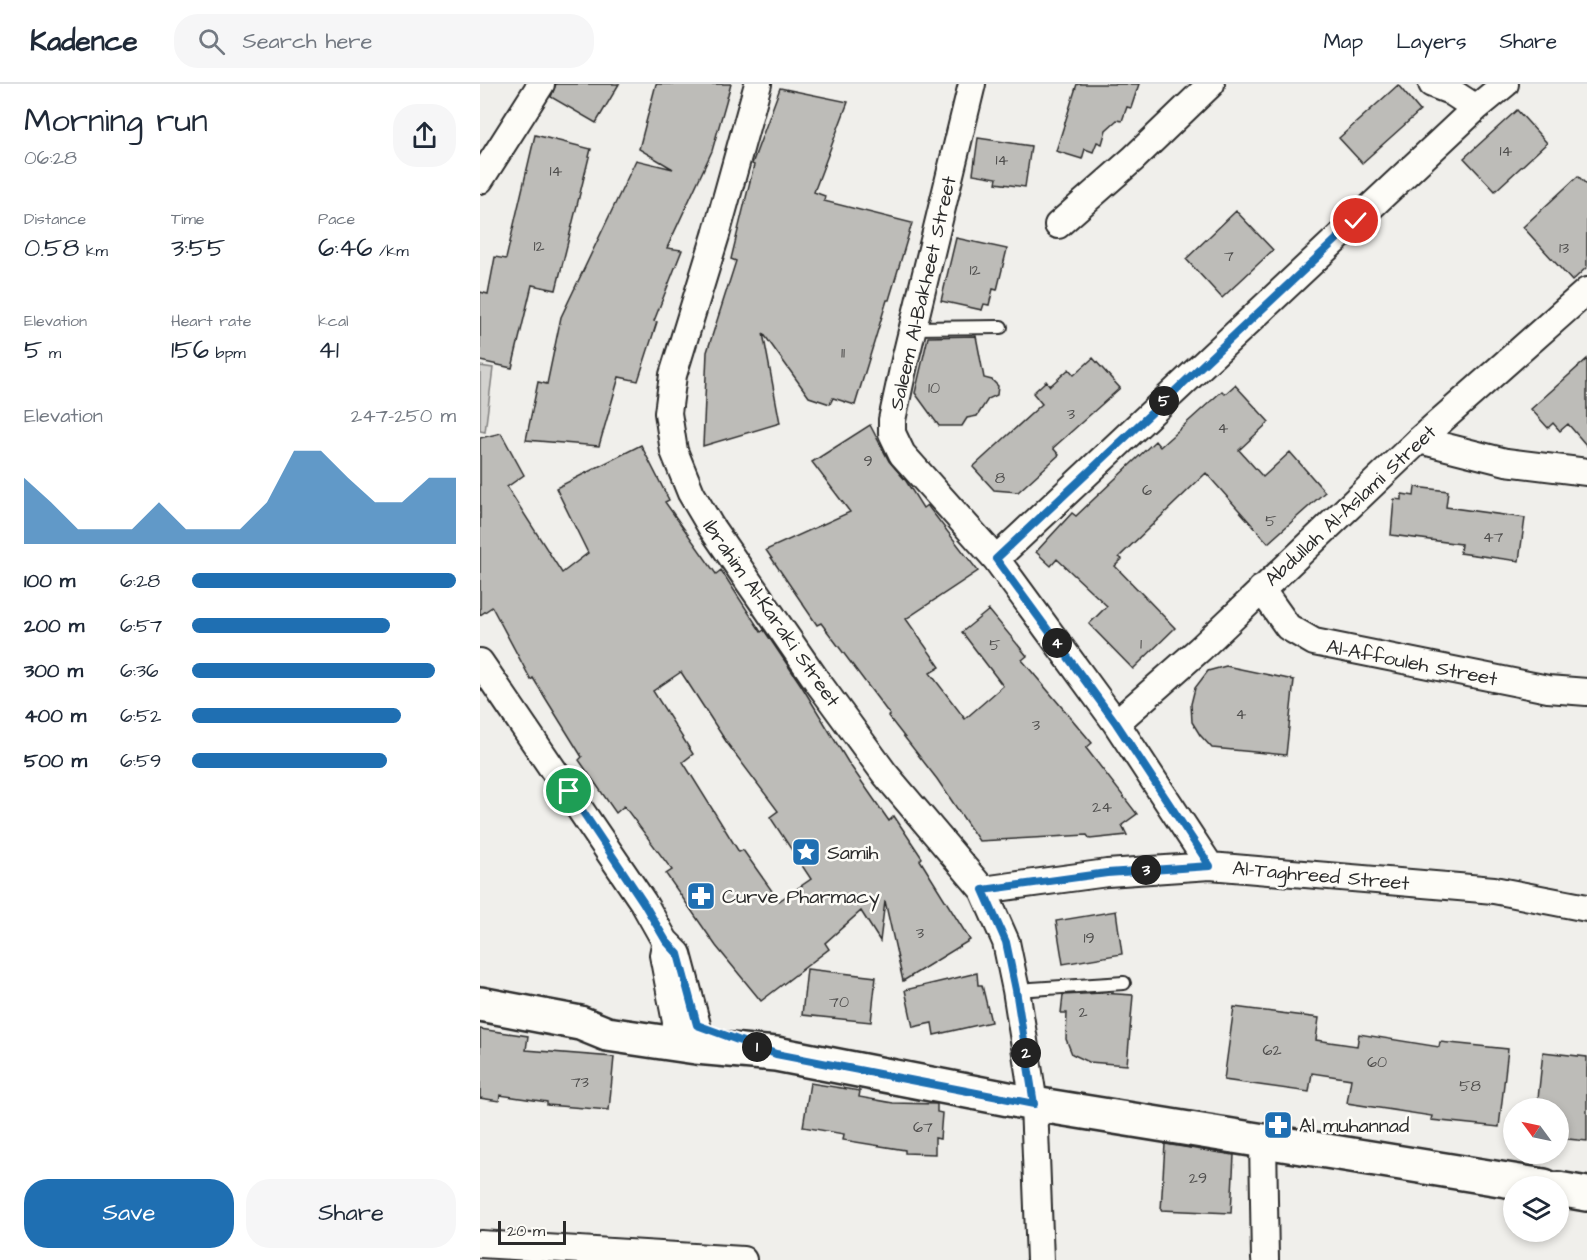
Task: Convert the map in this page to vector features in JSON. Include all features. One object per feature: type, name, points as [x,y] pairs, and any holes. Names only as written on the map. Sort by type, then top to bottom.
[{"type":"street","points":[[480,180],[487,155],[541,84]]},
{"type":"street","name":"Ibrahim Al-Karaki Street","points":[[758,84],[716,235],[673,375],[668,413],[674,451],[691,493],[711,527],[817,681],[885,774],[983,890],[1006,942],[1034,1104],[1040,1260]]},
{"type":"street","name":"Saleem Al-Bakheet Street","points":[[972,84],[892,420],[895,444],[915,470],[996,559],[1116,723],[1210,866]]},
{"type":"street","points":[[1058,225],[1211,84]]},
{"type":"street","points":[[1432,84],[1450,91],[1476,108]]},
{"type":"street","points":[[996,559],[1476,108],[1505,84]]},
{"type":"street","name":"Abdullah Al-Aslami Street","points":[[1116,723],[1200,649],[1419,440],[1587,291]]},
{"type":"street","points":[[1419,440],[1506,462],[1587,472]]},
{"type":"street","name":"Al-Affouleh Street","points":[[1261,589],[1288,627],[1314,642],[1548,689],[1587,692]]},
{"type":"street","points":[[480,663],[643,902],[666,941],[678,954],[686,1034]]},
{"type":"street","name":"Al-Taghreed Street","points":[[983,890],[1107,873],[1210,866],[1494,890],[1587,908]]},
{"type":"street","points":[[480,1004],[580,1023],[607,1018],[776,1054],[1034,1104],[1503,1179]]},
{"type":"street","points":[[1263,1141],[1265,1260]]},
{"type":"street","points":[[1569,1191],[1587,1194]]},
{"type":"street","points":[[480,1244],[743,1260]]},
{"type":"lane","points":[[913,328],[1001,327]]},
{"type":"lane","points":[[1016,990],[1125,983]]},
{"type":"shaded area","points":[[480,366],[493,368],[485,432],[480,431]]},
{"type":"building","points":[[556,84],[619,84],[596,123],[551,97]]},
{"type":"building","points":[[656,84],[731,84],[712,151],[667,248],[682,250],[654,321],[657,322],[638,381],[619,377],[599,446],[526,440],[538,382],[547,384],[561,317],[636,160],[673,169],[639,149]]},
{"type":"building","points":[[1077,84],[1139,84],[1131,108],[1127,107],[1122,121],[1117,120],[1106,130],[1102,144],[1097,142],[1093,152],[1085,149],[1082,159],[1056,151]]},
{"type":"building","points":[[1398,85],[1420,111],[1362,163],[1339,138]]},
{"type":"building","points":[[780,88],[848,102],[814,192],[825,196],[824,201],[912,223],[855,405],[833,398],[830,404],[809,397],[763,333],[780,423],[703,446],[707,352],[736,261],[731,259],[754,165],[752,164]]},
{"type":"building","points":[[1517,110],[1547,143],[1495,191],[1464,158]]},
{"type":"building","points":[[535,135],[591,149],[556,290],[532,285],[512,368],[480,361],[480,292],[488,294],[495,257],[506,259]]},
{"type":"building","points":[[978,138],[1031,146],[1025,187],[996,183],[997,178],[973,174]]},
{"type":"building","points":[[1578,176],[1587,185],[1587,267],[1572,281],[1523,227]]},
{"type":"building","points":[[1236,211],[1273,250],[1222,298],[1186,259]]},
{"type":"building","points":[[956,238],[1007,249],[997,290],[993,289],[989,305],[984,304],[982,310],[941,301]]},
{"type":"building","points":[[976,336],[984,378],[992,380],[998,386],[997,395],[988,399],[977,416],[967,418],[962,426],[939,426],[915,393],[928,337]]},
{"type":"building","points":[[1093,358],[1120,388],[1053,448],[1059,455],[1018,492],[994,490],[973,467],[1042,404],[1033,393],[1046,381],[1050,386],[1069,369],[1074,375]]},
{"type":"building","points":[[1587,359],[1587,446],[1568,424],[1560,431],[1553,423],[1548,428],[1531,409]]},
{"type":"building","points":[[1235,385],[1269,422],[1239,450],[1263,477],[1290,452],[1325,492],[1268,543],[1206,473],[1119,557],[1122,559],[1115,566],[1175,628],[1133,669],[1089,624],[1107,606],[1057,559],[1051,566],[1036,552],[1072,513],[1076,516],[1155,441],[1160,447],[1222,391],[1225,394]]},
{"type":"building","points":[[870,425],[889,461],[906,481],[923,508],[927,505],[978,571],[906,619],[940,667],[930,673],[965,719],[1003,686],[962,632],[989,610],[1027,656],[1022,660],[1092,743],[1086,748],[1137,814],[1122,825],[1127,835],[1090,839],[1087,835],[979,841],[937,779],[821,623],[817,625],[766,550],[850,512],[812,462]]},
{"type":"building","points":[[501,433],[524,475],[507,487],[562,573],[588,553],[556,488],[641,445],[669,500],[665,502],[716,574],[721,570],[761,632],[764,630],[848,762],[889,821],[894,816],[922,858],[920,860],[970,940],[903,981],[885,901],[880,941],[861,911],[825,943],[829,949],[761,1001],[716,946],[666,874],[672,870],[624,806],[616,813],[579,760],[582,757],[533,678],[531,680],[492,607],[480,615],[480,438]],"holes":[[[681,672],[727,743],[778,811],[770,817],[811,879],[779,901],[743,850],[739,852],[683,762],[693,754],[653,691]]]},
{"type":"building","points":[[1415,487],[1448,491],[1446,507],[1525,518],[1519,561],[1460,553],[1461,544],[1391,535],[1394,499],[1402,500],[1402,494],[1414,496]]},
{"type":"building","points":[[1226,666],[1294,680],[1286,755],[1212,748],[1200,735],[1192,722],[1191,704],[1195,688],[1208,671]]},
{"type":"building","points":[[1116,911],[1122,954],[1063,964],[1056,921]]},
{"type":"building","points":[[807,969],[876,977],[871,1022],[802,1015]]},
{"type":"building","points":[[977,973],[978,985],[982,985],[991,1022],[934,1035],[932,1023],[913,1027],[905,990]]},
{"type":"building","points":[[1101,993],[1133,995],[1127,1065],[1089,1062],[1072,1054],[1066,1039],[1067,1013],[1061,1013],[1063,995]]},
{"type":"building","points":[[1234,1007],[1319,1018],[1316,1040],[1357,1046],[1359,1034],[1439,1047],[1440,1042],[1508,1049],[1499,1127],[1431,1120],[1432,1116],[1347,1103],[1351,1079],[1312,1073],[1309,1092],[1224,1080]]},
{"type":"building","points":[[480,1029],[528,1036],[526,1050],[614,1057],[609,1110],[547,1105],[547,1102],[500,1095],[499,1101],[480,1098]]},
{"type":"building","points":[[1543,1052],[1587,1057],[1587,1141],[1569,1139],[1569,1098],[1538,1098]]},
{"type":"building","points":[[810,1083],[860,1091],[859,1097],[893,1103],[937,1104],[937,1112],[942,1113],[940,1139],[935,1138],[935,1154],[905,1153],[905,1150],[843,1140],[844,1134],[803,1127]]},
{"type":"building","points":[[1165,1144],[1234,1155],[1231,1213],[1161,1210]]},
{"type":"place","name":"Samih","points":[[806,852]]},
{"type":"place","name":"Curve Pharmacy","points":[[701,896]]},
{"type":"place","name":"Al muhannad","points":[[1278,1125]]},
{"type":"route","points":[[569,791],[643,902],[666,941],[678,954],[697,1025],[776,1054],[1034,1104],[1006,942],[983,890],[1107,873],[1210,866],[1116,723],[996,559],[1356,221]]}]
